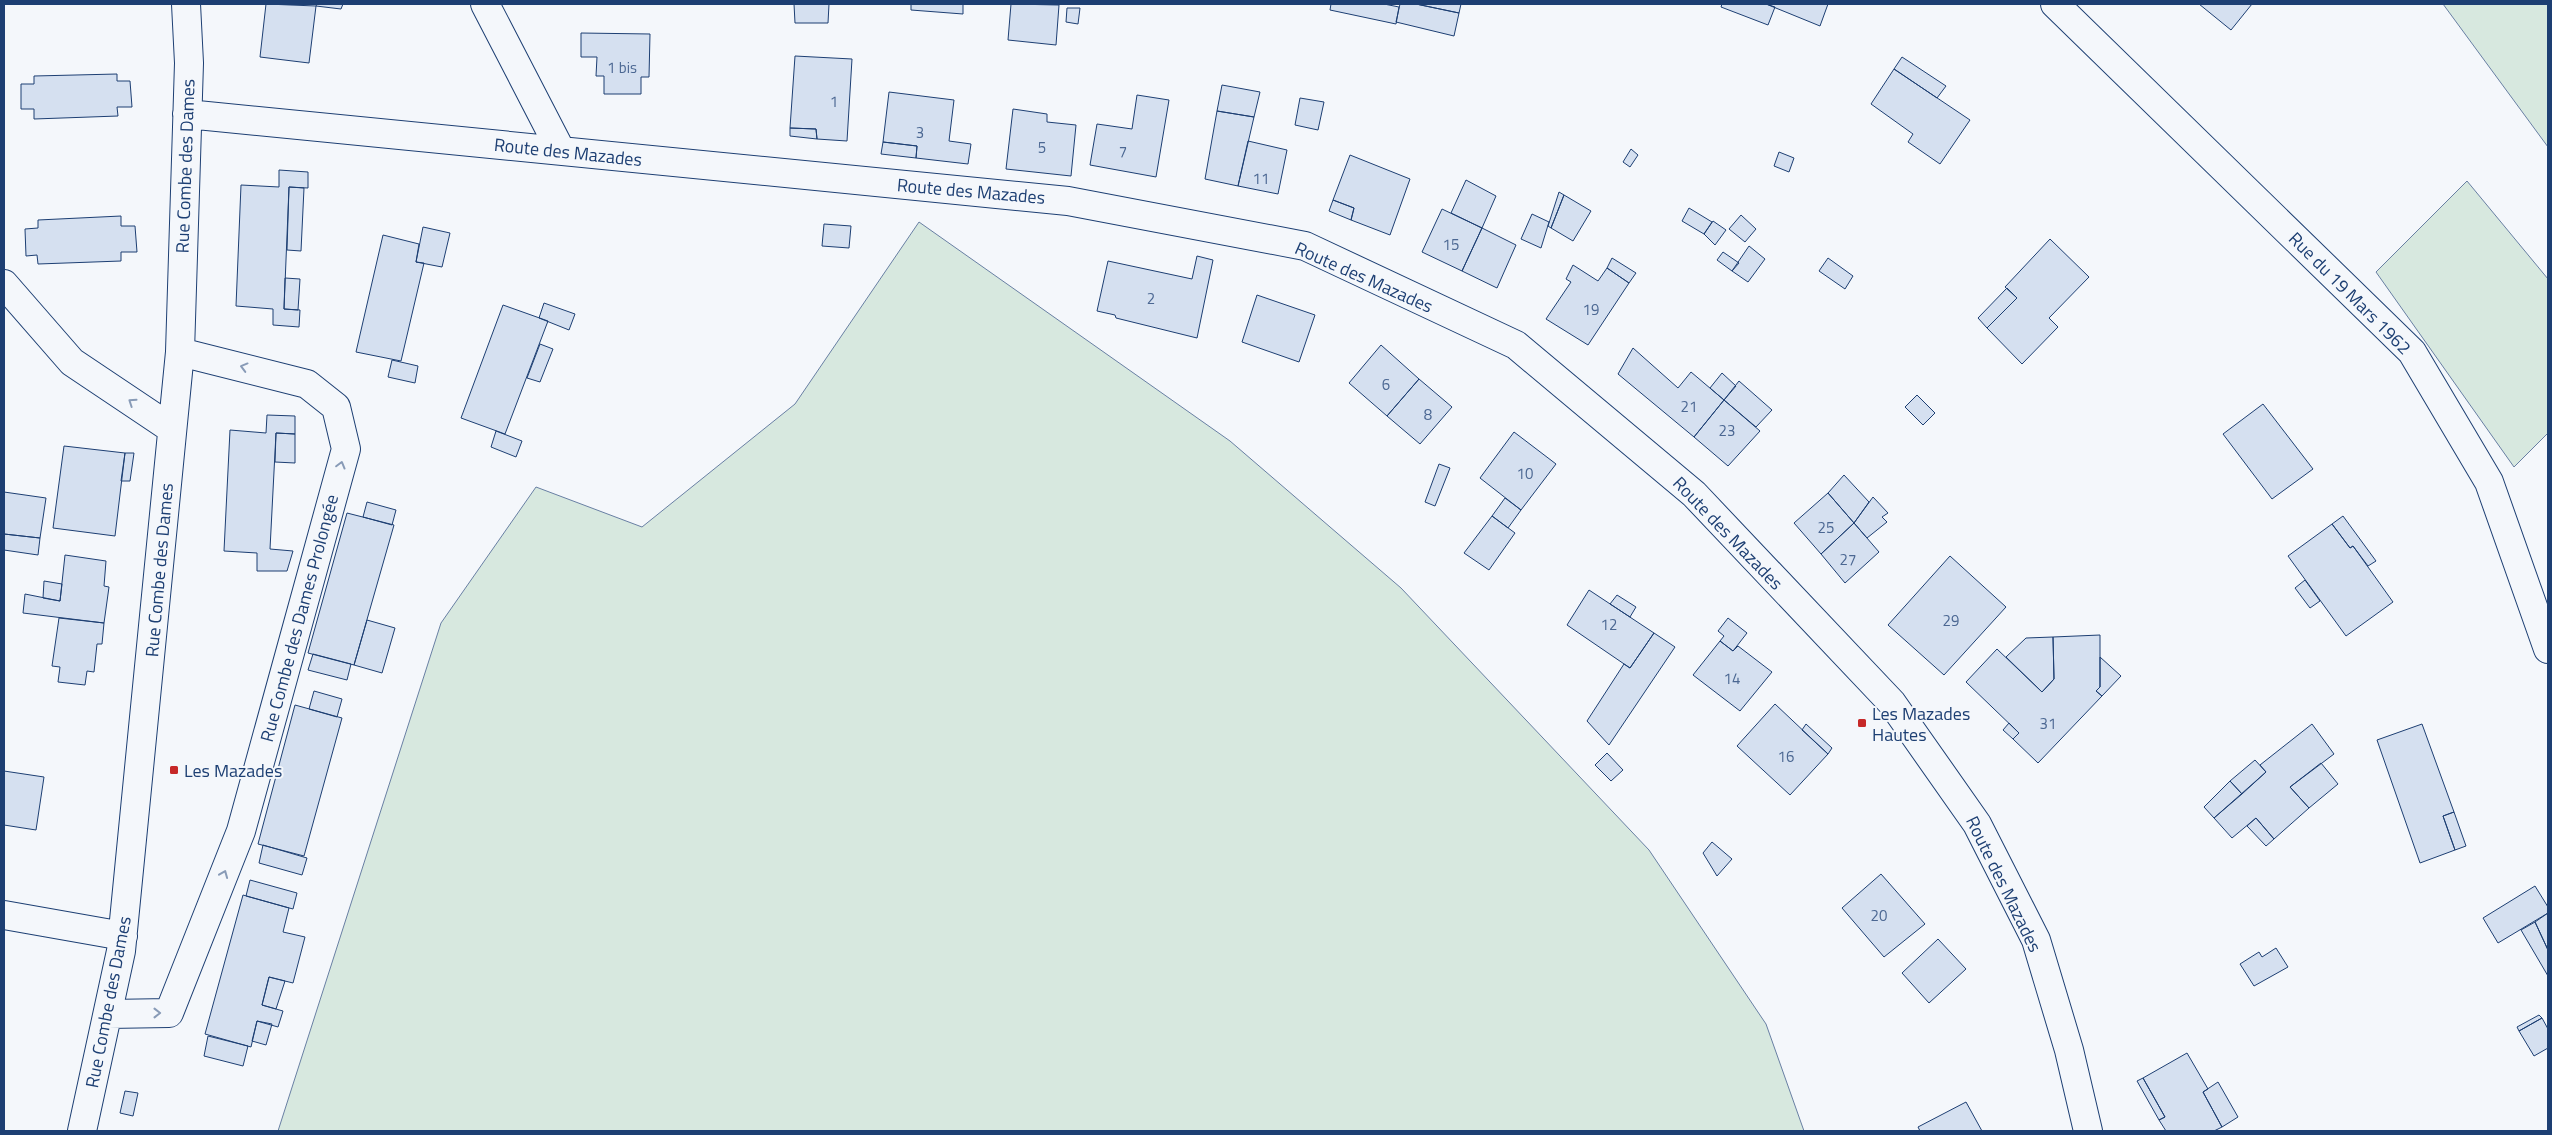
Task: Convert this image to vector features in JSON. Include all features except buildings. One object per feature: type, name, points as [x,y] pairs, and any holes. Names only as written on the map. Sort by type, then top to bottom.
[{"type":"street","name":"Rue Combe des Dames","points":[[82,1131],[123,936],[180,352],[189,63],[186,4]]},
{"type":"street","points":[[485,4],[561,151]]},
{"type":"street","name":"Rue du 19 Mars 1962","points":[[2055,4],[2412,352],[2489,482],[2548,649]]},
{"type":"street","name":"Route des Mazades","points":[[187,114],[1068,200],[1305,246],[1516,345],[1694,494],[1892,703],[1977,824],[2036,940],[2068,1050],[2088,1131]]},
{"type":"street","points":[[4,284],[72,362],[172,429]]},
{"type":"street","name":"Rue Combe des Dames Prolongée","points":[[108,1014],[169,1013],[241,831],[346,449],[336,407],[307,384],[180,352]]},
{"type":"street","points":[[4,915],[123,936]]},
{"type":"shaded area","points":[[2443,4],[2548,4],[2548,147]]},
{"type":"shaded area","points":[[2467,181],[2548,279],[2548,433],[2514,467],[2376,272]]},
{"type":"shaded area","points":[[919,222],[1230,441],[1401,588],[1649,850],[1766,1024],[1804,1131],[278,1131],[441,623],[536,487],[642,527],[795,404]]},
{"type":"place","name":"Les Mazades Hautes","points":[[1862,723]]},
{"type":"place","name":"Les Mazades","points":[[174,770]]}]
